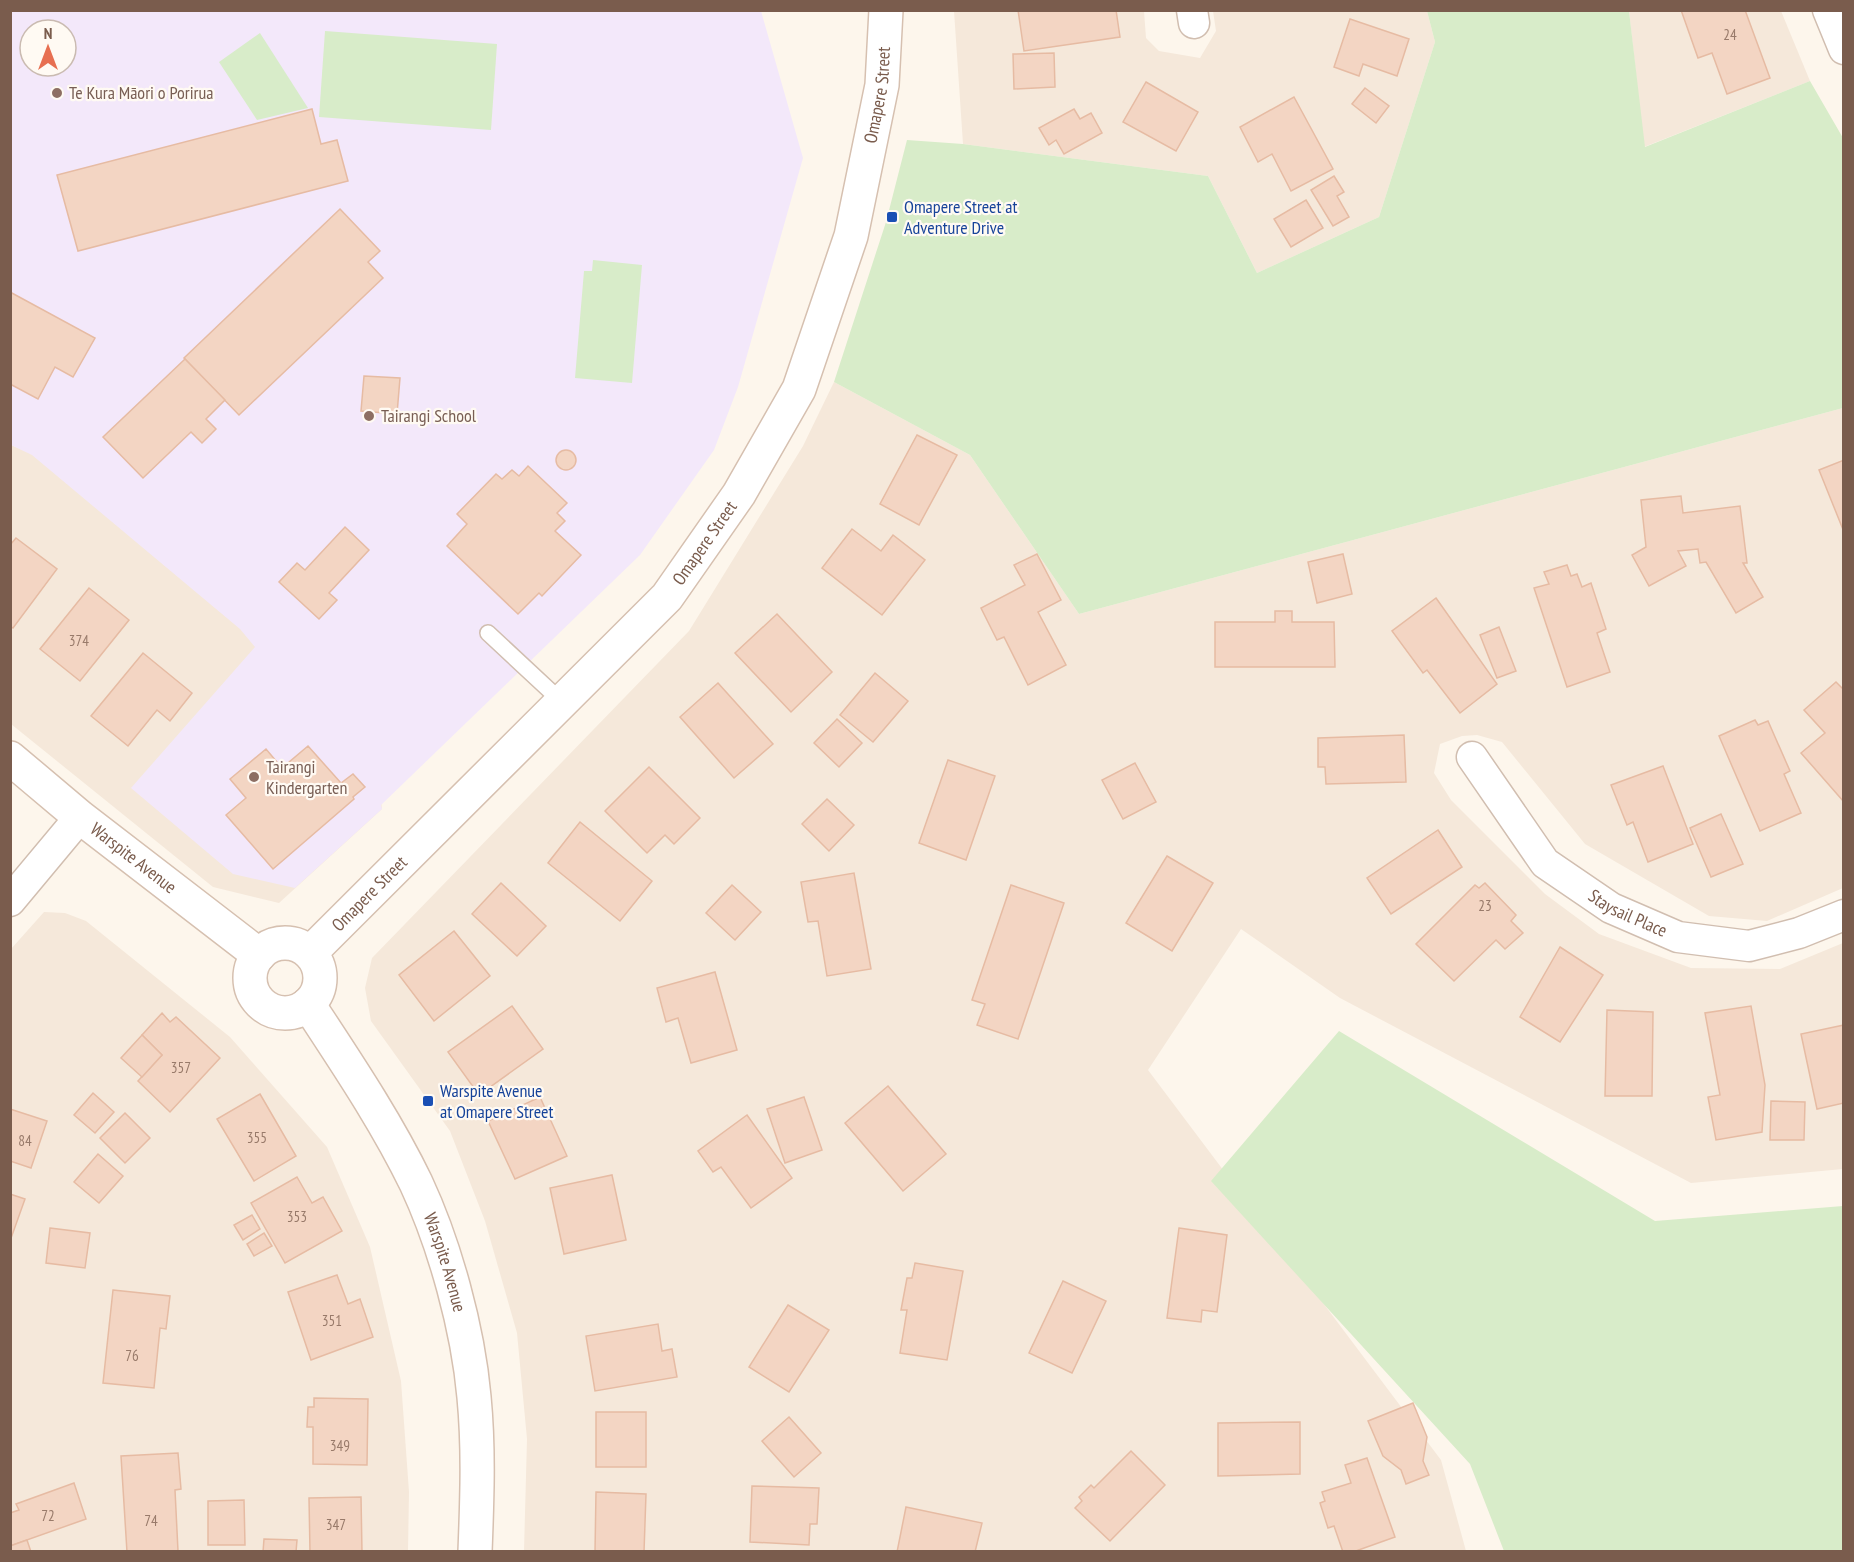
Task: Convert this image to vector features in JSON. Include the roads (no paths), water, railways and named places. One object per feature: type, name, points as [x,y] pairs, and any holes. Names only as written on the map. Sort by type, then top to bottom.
[{"type":"main road","name":"Omapere Street","points":[[310,953],[667,597],[739,494],[800,389],[851,236],[882,85],[886,10]]},
{"type":"main road","name":"Warspite Avenue","points":[[10,759],[80,817],[259,955]]},
{"type":"main road","points":[[286,943],[301,947],[310,953],[319,967],[320,976],[317,994],[308,1005],[296,1012],[278,1012],[262,1004],[256,998],[250,980],[254,962],[259,955],[268,947],[286,943]]},
{"type":"main road","name":"Warspite Avenue","points":[[308,1005],[354,1076],[416,1184],[444,1258],[463,1328],[474,1396],[477,1490],[475,1551]]},
{"type":"street","points":[[1828,10],[1844,49]]},
{"type":"street","name":"Staysail Place","points":[[1472,757],[1545,863],[1611,908],[1678,937],[1749,945],[1798,933],[1844,915]]},
{"type":"street","points":[[10,901],[80,817]]},
{"type":"lane","points":[[488,633],[561,701]]},
{"type":"place","name":"Te Kura Māori o Porirua","points":[[57,93]]},
{"type":"place","name":"Omapere Street at Adventure Drive","points":[[892,217]]},
{"type":"place","name":"Tairangi School","points":[[369,416]]},
{"type":"place","name":"Tairangi Kindergarten","points":[[254,777]]},
{"type":"place","name":"Warspite Avenue at Omapere Street","points":[[428,1101]]}]
